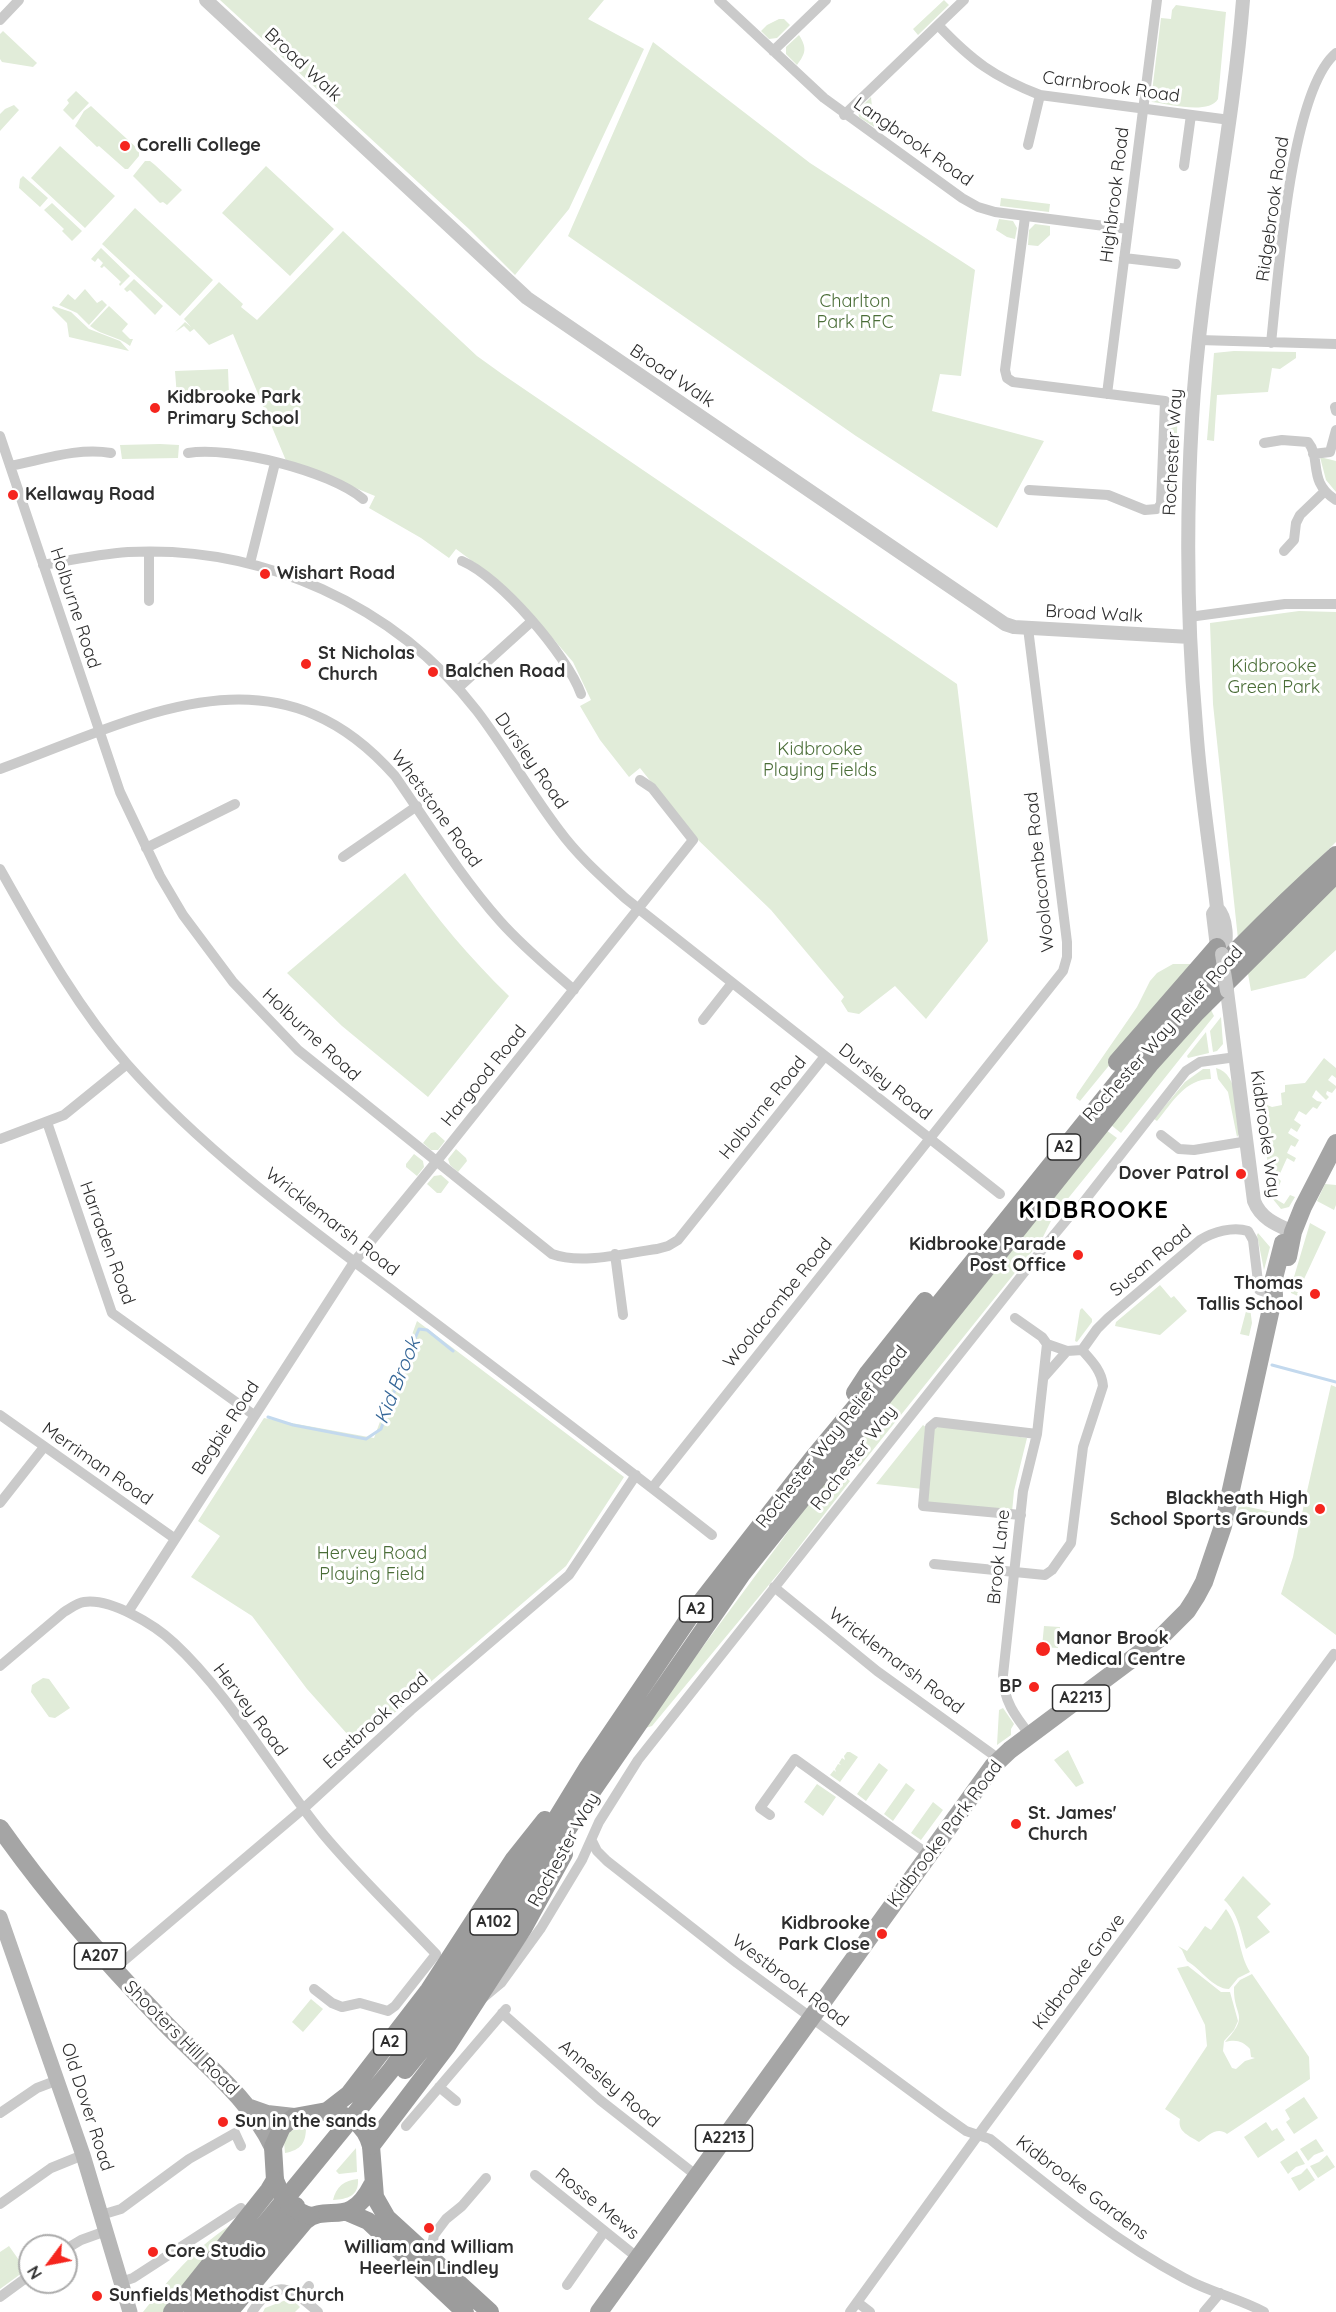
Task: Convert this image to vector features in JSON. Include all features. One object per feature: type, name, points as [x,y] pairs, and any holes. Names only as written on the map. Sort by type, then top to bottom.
[{"type":"highway","name":"Rochester Way Relief Road","points":[[219,2301],[392,2070],[468,1963],[588,1767],[693,1612],[813,1458],[1141,1053],[1195,993],[1289,897],[1336,855]]},
{"type":"highway","name":"Rochester Way Relief Road","points":[[470,1997],[524,1927],[549,1885],[603,1778],[742,1574],[1108,1115],[1197,1012],[1336,874]]},
{"type":"highway","points":[[813,1458],[875,1364],[1087,1098],[1219,951]]},
{"type":"highway","name":"A2","points":[[327,2111],[349,2094],[429,1990],[514,1859],[588,1767]]},
{"type":"highway","name":"A2","points":[[370,2146],[447,2046],[470,1997]]},
{"type":"highway","name":"A102","points":[[194,2312],[219,2301],[436,2032],[470,1997]]},
{"type":"highway","name":"A2","points":[[294,2117],[327,2111],[348,2116],[358,2123],[365,2131],[370,2146],[372,2185],[382,2224],[465,2312]]},
{"type":"highway","points":[[294,2117],[282,2127],[273,2147],[275,2180],[284,2200],[295,2210],[311,2216],[347,2212],[362,2201],[372,2185]]},
{"type":"highway","points":[[172,2312],[259,2204],[275,2180]]},
{"type":"highway","name":"A2","points":[[347,2212],[382,2224],[412,2239],[490,2312]]},
{"type":"highway","points":[[219,2301],[311,2216]]},
{"type":"main road","name":"Kidbrooke Park Road","points":[[599,2312],[999,1759],[1143,1651],[1173,1626],[1186,1611],[1204,1582],[1223,1526],[1274,1295],[1273,1282],[1288,1238],[1336,1143]]},
{"type":"main road","points":[[1283,1275],[1290,1268],[1304,1228],[1303,1207]]},
{"type":"main road","name":"Kidbrooke Park Road","points":[[1274,1295],[1281,1286],[1288,1238]]},
{"type":"main road","name":"Shooters Hill Road","points":[[0,1828],[37,1881],[113,1970],[250,2108],[273,2147]]},
{"type":"main road","name":"Old Dover Road","points":[[0,1917],[58,2080],[130,2312]]},
{"type":"main road","name":"Shooters Hill Road","points":[[250,2108],[267,2115],[294,2117]]},
{"type":"street","points":[[0,20],[19,0]]},
{"type":"street","name":"Broad Walk","points":[[206,0],[527,298],[996,619],[1014,627],[1190,637]]},
{"type":"street","name":"Langbrook Road","points":[[718,0],[844,115],[978,207],[1024,217],[1128,229]]},
{"type":"street","points":[[773,51],[826,0]]},
{"type":"street","points":[[844,115],[964,0]]},
{"type":"street","name":"Highbrook Road","points":[[1107,394],[1157,0]]},
{"type":"street","name":"Rochester Way","points":[[470,1997],[487,1996],[517,1962],[541,1928],[592,1841],[603,1815],[638,1760],[1186,1071],[1200,1062],[1236,1057],[1219,951],[1226,946],[1222,913],[1217,908],[1196,728],[1189,617],[1188,525],[1199,340],[1230,120],[1243,0]]},
{"type":"street","name":"Carnbrook Road","points":[[938,25],[971,58],[988,71],[1011,84],[1040,95],[1230,120]]},
{"type":"street","name":"Ridgebrook Road","points":[[1271,343],[1291,177],[1296,153],[1316,80],[1327,62],[1336,53]]},
{"type":"street","points":[[1028,145],[1040,95]]},
{"type":"street","points":[[1184,166],[1191,115]]},
{"type":"street","points":[[1024,217],[1005,370],[1007,378],[1012,382],[1107,394]]},
{"type":"street","points":[[1124,258],[1176,264]]},
{"type":"street","points":[[1199,340],[1336,344]]},
{"type":"street","name":"Rochester Way","points":[[1029,490],[1108,495],[1145,510],[1157,509],[1161,504],[1165,401],[1107,394]]},
{"type":"street","points":[[1313,454],[1330,452],[1336,430]]},
{"type":"street","name":"Holburne Road","points":[[0,436],[120,792],[172,896],[204,946],[255,1007],[318,1068],[552,1254],[578,1259],[657,1250],[678,1240],[825,1056]]},
{"type":"street","points":[[1264,443],[1302,440],[1308,442],[1312,447],[1316,473],[1325,491],[1336,500]]},
{"type":"street","points":[[188,453],[204,450],[275,463],[350,488],[363,499]]},
{"type":"street","points":[[10,466],[74,453],[97,451],[111,453]]},
{"type":"street","points":[[250,563],[275,463]]},
{"type":"street","points":[[1284,551],[1294,540],[1296,523],[1300,515],[1325,491]]},
{"type":"street","points":[[149,552],[149,601]]},
{"type":"street","name":"Dursley Road","points":[[43,565],[98,555],[149,552],[198,554],[250,563],[312,585],[369,614],[416,648],[458,688],[478,712],[560,831],[599,875],[930,1139]]},
{"type":"street","points":[[462,561],[475,566],[490,578],[532,621],[576,680],[580,694]]},
{"type":"street","points":[[1189,617],[1276,605],[1336,604]]},
{"type":"street","points":[[458,688],[532,621]]},
{"type":"street","name":"Woolacombe Road","points":[[652,1488],[1063,971],[1067,957],[1028,628]]},
{"type":"street","name":"Whetstone Road","points":[[0,769],[187,704],[230,699],[274,702],[310,713],[349,734],[380,759],[417,806],[472,886],[499,920],[537,959],[574,990]]},
{"type":"street","points":[[639,909],[693,840],[651,788],[640,780]]},
{"type":"street","points":[[146,848],[235,804]]},
{"type":"street","points":[[344,857],[417,806]]},
{"type":"street","name":"Wricklemarsh Road","points":[[0,869],[46,949],[78,998],[127,1064],[157,1095],[274,1200],[712,1535]]},
{"type":"street","name":"Hargood Road","points":[[354,1262],[639,909]]},
{"type":"street","points":[[703,1020],[732,983]]},
{"type":"street","name":"Kidbrooke Way","points":[[1236,1057],[1254,1201],[1268,1220],[1288,1238]]},
{"type":"street","points":[[0,1139],[64,1115],[127,1064]]},
{"type":"street","name":"Harraden Road","points":[[46,1122],[112,1313],[254,1415]]},
{"type":"street","points":[[1161,1135],[1179,1149],[1194,1150],[1248,1141]]},
{"type":"street","points":[[930,1139],[1000,1194]]},
{"type":"street","name":"Susan Road","points":[[1082,1350],[1097,1329],[1200,1240],[1219,1232],[1243,1229],[1248,1231],[1253,1240],[1259,1290],[1274,1295]]},
{"type":"street","points":[[615,1254],[623,1315]]},
{"type":"street","name":"Begbie Road","points":[[128,1612],[354,1262]]},
{"type":"street","points":[[934,1564],[1041,1575],[1049,1573],[1071,1543],[1083,1447],[1103,1386],[1100,1374],[1082,1350],[1067,1351],[1047,1344],[1042,1337],[1015,1318]]},
{"type":"street","name":"Brook Lane","points":[[1030,1735],[1012,1710],[1003,1688],[1023,1491],[1037,1434],[1047,1344]]},
{"type":"street","points":[[1044,1377],[1067,1351]]},
{"type":"street","name":"Merriman Road","points":[[0,1415],[174,1538]]},
{"type":"street","points":[[1021,1515],[923,1506],[930,1427],[936,1422],[1037,1434]]},
{"type":"street","points":[[0,1503],[44,1447]]},
{"type":"street","name":"Eastbrook Road","points":[[113,1970],[303,1809],[411,1710],[569,1575],[636,1475]]},
{"type":"street","name":"Wricklemarsh Road","points":[[774,1587],[877,1671],[999,1759]]},
{"type":"street","name":"Hervey Road","points":[[0,1666],[44,1628],[76,1604],[86,1601],[98,1602],[128,1612],[163,1634],[189,1658],[248,1732],[303,1809],[355,1870],[436,1954],[395,2006],[388,2011],[360,2003],[342,2007],[314,1989]]},
{"type":"street","name":"Kidbrooke Grove","points":[[850,2312],[1334,1654],[1336,1655]]},
{"type":"street","points":[[770,1815],[760,1808],[795,1760],[929,1855]]},
{"type":"street","name":"Westbrook Road","points":[[592,1841],[597,1851],[607,1861],[719,1950],[966,2131],[979,2134]]},
{"type":"street","name":"Annesley Road","points":[[406,2127],[504,2011],[609,2107],[697,2176]]},
{"type":"street","points":[[0,2113],[37,2088],[58,2080]]},
{"type":"street","points":[[440,2087],[456,2101]]},
{"type":"street","points":[[101,2215],[121,2209],[189,2159],[235,2133],[241,2146]]},
{"type":"street","name":"Kidbrooke Gardens","points":[[979,2134],[990,2139],[1111,2234],[1186,2280],[1264,2312]]},
{"type":"street","points":[[0,2204],[47,2170],[83,2156]]},
{"type":"street","name":"Rosse Mews","points":[[535,2175],[638,2258]]},
{"type":"street","points":[[430,2256],[434,2235],[446,2219],[462,2206],[486,2178]]},
{"type":"street","points":[[121,2282],[133,2278],[241,2208]]},
{"type":"street","points":[[78,2242],[106,2231]]},
{"type":"street","points":[[567,2285],[604,2232]]},
{"type":"street","points":[[412,2239],[434,2235]]},
{"type":"street","points":[[0,2298],[18,2284]]},
{"type":"street","points":[[301,2297],[309,2286]]},
{"type":"street","points":[[252,2312],[264,2296],[277,2289],[286,2289],[301,2297],[318,2312]]},
{"type":"street","points":[[1204,2312],[1220,2293]]},
{"type":"street","points":[[857,2302],[870,2312]]},
{"type":"green space","points":[[220,0],[604,0],[588,19],[644,49],[569,209],[515,275],[469,229]]},
{"type":"green space","points":[[944,0],[949,5],[918,35],[913,29]]},
{"type":"green space","points":[[1176,5],[1226,12],[1218,99],[1213,104],[1197,108],[1151,100],[1161,18],[1171,19],[1172,10]]},
{"type":"green space","points":[[779,19],[784,19],[790,25],[777,38],[769,39],[761,31]]},
{"type":"green space","points":[[3,31],[37,63],[33,67],[2,62],[0,34]]},
{"type":"green space","points":[[799,35],[804,50],[797,65],[786,54],[786,47]]},
{"type":"green space","name":"Charlton Park RFC","points":[[653,42],[810,163],[975,270],[961,376],[940,374],[932,411],[1044,441],[997,528],[856,436],[568,236]]},
{"type":"green space","points":[[76,91],[89,103],[73,120],[63,110],[69,103],[67,100]]},
{"type":"green space","points":[[871,97],[874,127],[859,117],[858,110]]},
{"type":"green space","points":[[14,105],[19,110],[0,131],[0,114]]},
{"type":"green space","points":[[91,106],[139,150],[139,156],[128,169],[125,169],[99,146],[97,147],[75,126],[84,111]]},
{"type":"green space","points":[[60,146],[115,196],[85,228],[31,178]]},
{"type":"green space","points":[[145,161],[150,161],[182,190],[167,205],[160,203],[133,176]]},
{"type":"green space","points":[[266,166],[334,229],[290,276],[222,213]]},
{"type":"green space","points":[[23,176],[48,198],[40,207],[19,188],[20,179]]},
{"type":"green space","points":[[1001,198],[1050,204],[1049,212],[1000,206]]},
{"type":"green space","points":[[52,203],[82,231],[72,241],[62,231],[64,229],[44,210]]},
{"type":"green space","points":[[135,208],[213,280],[180,316],[102,244]]},
{"type":"green space","points":[[999,219],[1013,221],[1017,228],[1015,239],[996,230]]},
{"type":"green space","points":[[1035,224],[1050,226],[1050,235],[1038,246],[1028,245],[1029,230]]},
{"type":"green space","name":"Kidbrooke Playing Fields","points":[[343,231],[477,356],[957,684],[988,941],[926,1019],[895,986],[859,1014],[848,1012],[841,1001],[844,997],[771,910],[695,837],[640,768],[629,777],[600,740],[580,706],[591,700],[573,662],[537,620],[491,575],[456,549],[449,558],[421,538],[369,508],[375,496],[287,463],[233,334],[209,345],[194,329],[190,332],[184,326],[175,332],[185,322],[191,327],[184,319],[219,282],[243,304],[241,307],[257,320]]},
{"type":"green space","points":[[101,248],[130,276],[120,286],[121,282],[104,266],[100,267],[103,263],[98,258],[95,262],[91,259]]},
{"type":"green space","points":[[134,279],[163,306],[155,315],[130,290],[127,292],[124,289]]},
{"type":"green space","points":[[85,289],[97,303],[102,300],[107,305],[89,325],[77,313],[59,305],[68,294],[75,300]]},
{"type":"green space","points":[[53,306],[71,312],[89,329],[120,341],[129,351],[69,337],[67,323],[52,308]]},
{"type":"green space","points":[[109,306],[128,324],[122,331],[133,339],[130,346],[90,326]]},
{"type":"green space","points":[[1296,352],[1296,358],[1280,369],[1272,368],[1268,392],[1217,395],[1214,441],[1207,440],[1214,353]]},
{"type":"green space","points":[[228,369],[229,395],[177,397],[175,371]]},
{"type":"green space","points":[[1169,398],[1178,399],[1175,502],[1166,502]]},
{"type":"green space","points":[[120,445],[179,445],[178,458],[122,459]]},
{"type":"green space","points":[[1320,457],[1336,461],[1336,492],[1326,480]]},
{"type":"green space","name":"Kidbrooke Green Park","points":[[1299,611],[1336,612],[1336,842],[1238,939],[1213,704],[1210,623]]},
{"type":"green space","points":[[405,873],[454,937],[509,996],[428,1097],[342,1026],[287,973]]},
{"type":"green space","points":[[1336,882],[1336,950],[1305,978],[1251,991],[1247,968]]},
{"type":"green space","points":[[1173,964],[1197,964],[1080,1101],[1076,1098],[1077,1094],[1137,1007],[1150,981],[1157,973]]},
{"type":"green space","points":[[1210,1008],[1214,1016],[1121,1133],[1111,1125],[1198,1019]]},
{"type":"green space","points":[[1221,1017],[1223,1044],[1213,1052],[1210,1031]]},
{"type":"green space","points":[[1206,1032],[1209,1053],[1188,1058],[1187,1056]]},
{"type":"green space","points":[[1324,1058],[1336,1068],[1336,1078],[1332,1075],[1328,1080],[1336,1088],[1332,1093],[1327,1091],[1326,1094],[1329,1097],[1326,1100],[1316,1090],[1312,1097],[1322,1102],[1317,1109],[1313,1107],[1306,1115],[1299,1111],[1294,1120],[1301,1125],[1297,1132],[1291,1128],[1288,1133],[1299,1140],[1295,1147],[1291,1145],[1287,1153],[1296,1158],[1294,1162],[1287,1158],[1278,1178],[1281,1181],[1274,1198],[1284,1204],[1290,1195],[1295,1197],[1289,1207],[1281,1209],[1272,1198],[1260,1102],[1272,1107],[1282,1105],[1281,1093],[1285,1092],[1285,1085],[1305,1083]]},
{"type":"green space","points":[[1216,1068],[1224,1072],[1233,1086],[1237,1105],[1239,1134],[1237,1137],[1228,1092],[1218,1079]]},
{"type":"green space","points":[[1203,1069],[1210,1069],[1211,1079],[1202,1080],[1187,1087],[1174,1099],[1157,1121],[1154,1119],[1185,1082]]},
{"type":"green space","points":[[1106,1130],[1117,1138],[1053,1217],[1042,1239],[860,1466],[853,1468],[842,1459]]},
{"type":"green space","points":[[435,1132],[445,1141],[438,1150],[431,1150],[423,1143],[431,1133]]},
{"type":"green space","points":[[456,1149],[467,1161],[458,1172],[450,1165],[448,1159]]},
{"type":"green space","points":[[414,1154],[423,1161],[424,1167],[417,1176],[406,1167]]},
{"type":"green space","points":[[441,1175],[449,1182],[441,1193],[437,1193],[427,1184],[434,1176]]},
{"type":"green space","points":[[1325,1184],[1336,1185],[1334,1210],[1317,1201]]},
{"type":"green space","points":[[1310,1223],[1326,1232],[1297,1294],[1302,1298],[1291,1293],[1291,1287]]},
{"type":"green space","points":[[1258,1233],[1270,1247],[1264,1270],[1257,1235]]},
{"type":"green space","points":[[1160,1285],[1187,1311],[1160,1335],[1115,1326],[1116,1322]]},
{"type":"green space","points":[[1249,1300],[1252,1323],[1249,1336],[1240,1334]]},
{"type":"green space","points":[[1082,1308],[1092,1322],[1077,1342],[1075,1341]]},
{"type":"green space","name":"Hervey Road Playing Field","points":[[417,1321],[624,1477],[566,1566],[357,1745],[307,1689],[252,1616],[191,1577],[220,1536],[198,1521],[264,1418],[374,1438]]},
{"type":"green space","name":"Blackheath High School Sports Grounds","points":[[1331,1385],[1336,1387],[1336,1635],[1281,1594],[1293,1557],[1299,1526],[1237,1513],[1239,1505],[1301,1518]]},
{"type":"green space","points":[[923,1425],[927,1428],[923,1489],[876,1484]]},
{"type":"green space","points":[[941,1425],[1027,1438],[1014,1491],[1012,1512],[927,1503],[933,1430]]},
{"type":"green space","points":[[835,1468],[850,1481],[782,1569],[652,1726],[642,1729]]},
{"type":"green space","points":[[1044,1626],[1060,1627],[1058,1648],[1042,1647]]},
{"type":"green space","points":[[43,1678],[49,1679],[70,1708],[55,1718],[49,1717],[31,1692],[32,1685]]},
{"type":"green space","points":[[1003,1708],[1014,1724],[1011,1735],[997,1745],[999,1710]]},
{"type":"green space","points":[[1068,1750],[1084,1783],[1076,1787],[1054,1760]]},
{"type":"green space","points":[[847,1752],[858,1757],[840,1782],[830,1775],[834,1770],[836,1772],[838,1764],[841,1765],[839,1763],[842,1758],[845,1760],[844,1756]]},
{"type":"green space","points":[[879,1763],[888,1770],[866,1801],[857,1794]]},
{"type":"green space","points":[[906,1783],[915,1790],[893,1821],[884,1814]]},
{"type":"green space","points":[[817,1784],[836,1797],[823,1816],[804,1802]]},
{"type":"green space","points":[[933,1802],[943,1810],[921,1840],[911,1833]]},
{"type":"green space","points":[[1243,1876],[1271,1904],[1257,1917],[1270,1932],[1246,1949],[1236,1917],[1224,1900]]},
{"type":"green space","points":[[1226,1909],[1231,1916],[1243,1957],[1250,1972],[1238,1978],[1229,1989],[1212,1982],[1187,1961],[1178,1946],[1187,1951],[1205,1926],[1211,1930]]},
{"type":"green space","points":[[1188,1966],[1221,1992],[1230,1992],[1238,2021],[1234,2030],[1224,2041],[1223,2051],[1232,2068],[1236,2069],[1245,2061],[1255,2058],[1251,2057],[1250,2049],[1242,2042],[1225,2042],[1233,2033],[1239,2020],[1234,1987],[1240,1980],[1252,1974],[1309,2057],[1310,2079],[1227,2134],[1216,2131],[1199,2142],[1185,2133],[1180,2127],[1180,2119],[1165,2109],[1207,2046],[1205,2025],[1177,1968]]},
{"type":"green space","points":[[311,1999],[323,2009],[303,2032],[292,2022]]},
{"type":"green space","points":[[1304,2097],[1318,2118],[1294,2134],[1286,2122],[1290,2119],[1285,2110]]},
{"type":"green space","points":[[1266,2122],[1272,2131],[1277,2128],[1285,2140],[1258,2158],[1244,2137]]},
{"type":"green space","points":[[306,2127],[302,2145],[285,2153],[284,2142],[290,2131]]},
{"type":"green space","points":[[1316,2139],[1324,2151],[1314,2155],[1308,2161],[1300,2149]]},
{"type":"green space","points":[[356,2148],[357,2172],[339,2174],[336,2171]]},
{"type":"green space","points":[[1297,2151],[1305,2164],[1296,2167],[1288,2174],[1280,2162]]},
{"type":"green space","points":[[1327,2155],[1335,2167],[1318,2178],[1310,2166]]},
{"type":"green space","points":[[1307,2168],[1315,2180],[1299,2191],[1291,2178],[1301,2174]]},
{"type":"green space","points":[[358,2179],[357,2189],[352,2196],[333,2200],[341,2185]]},
{"type":"green space","points":[[229,2226],[233,2228],[164,2312],[143,2312],[183,2265]]},
{"type":"green space","points":[[9,2246],[18,2259],[18,2276],[0,2289],[0,2252]]},
{"type":"green space","points":[[291,2298],[300,2307],[295,2312],[263,2312],[265,2308]]},
{"type":"waterway","name":"Kid Brook","points":[[268,1417],[293,1425],[366,1439],[381,1429],[419,1329],[427,1330],[453,1351]]},
{"type":"waterway","name":"Kid Brook","points":[[1272,1365],[1336,1382]]},
{"type":"place","name":"Corelli College","points":[[125,146]]},
{"type":"place","name":"Kidbrooke Park Primary School","points":[[155,408]]},
{"type":"place","name":"Kellaway Road","points":[[13,495]]},
{"type":"place","name":"Wishart Road","points":[[265,574]]},
{"type":"place","name":"St Nicholas Church","points":[[306,664]]},
{"type":"place","name":"Balchen Road","points":[[433,672]]},
{"type":"place","name":"Dover Patrol","points":[[1241,1174]]},
{"type":"place","name":"Kidbrooke Parade Post Office","points":[[1078,1255]]},
{"type":"place","name":"Thomas Tallis School","points":[[1315,1294]]},
{"type":"place","name":"Blackheath High School Sports Grounds","points":[[1320,1509]]},
{"type":"place","name":"Manor Brook Medical Centre","points":[[1043,1649]]},
{"type":"place","name":"BP","points":[[1034,1687]]},
{"type":"place","name":"St. James' Church","points":[[1016,1824]]},
{"type":"place","name":"Kidbrooke Park Close","points":[[882,1934]]},
{"type":"place","name":"Sun in the sands","points":[[223,2122]]},
{"type":"place","name":"William and William Heerlein Lindley","points":[[429,2228]]},
{"type":"place","name":"Core Studio","points":[[153,2252]]},
{"type":"place","name":"Sunfields Methodist Church","points":[[97,2296]]},
{"type":"district","name":"KIDBROOKE","points":[[1094,1211]]}]
